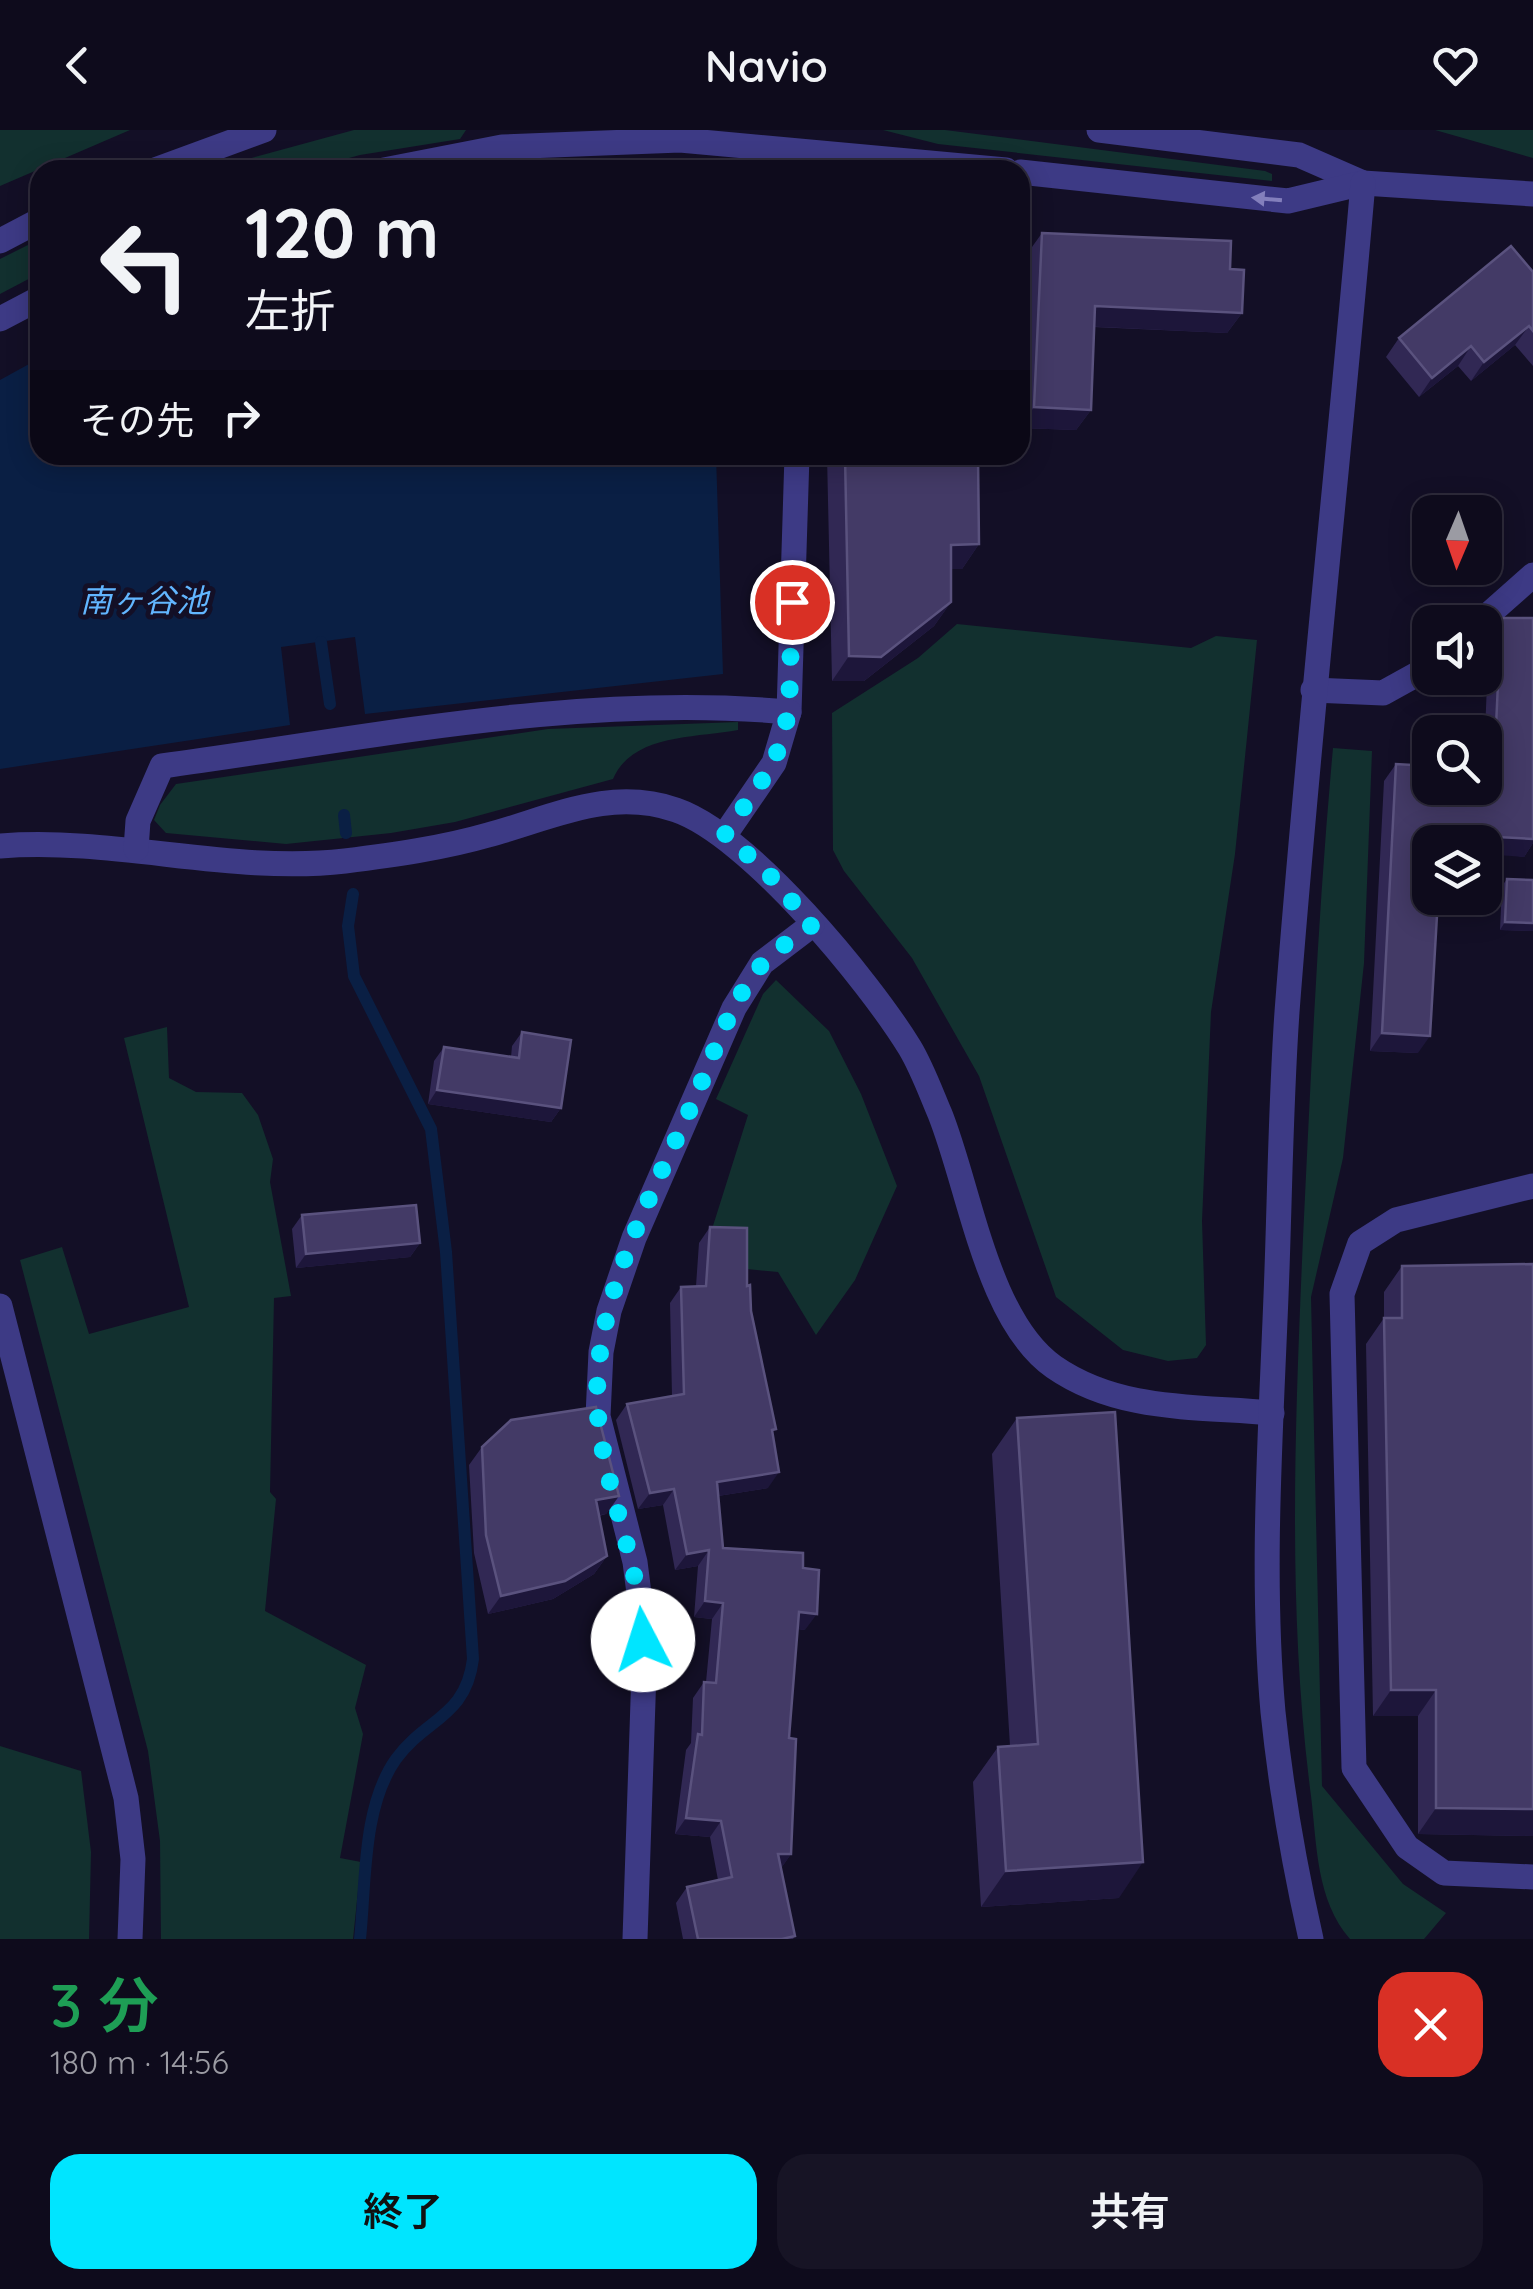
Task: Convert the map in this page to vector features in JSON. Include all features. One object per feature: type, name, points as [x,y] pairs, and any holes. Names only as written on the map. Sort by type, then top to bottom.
[{"type":"street","points":[[182,160],[264,130]]},
{"type":"street","points":[[1099,130],[1299,155],[1363,183]]},
{"type":"street","points":[[435,160],[537,138],[680,140],[897,160]]},
{"type":"street","points":[[1030,173],[1288,201],[1363,183],[1533,194]]},
{"type":"street","points":[[1311,1939],[1290,1848],[1273,1710],[1267,1590],[1272,1412],[1287,1018],[1313,690],[1330,556],[1363,183]]},
{"type":"street","points":[[0,241],[30,225]]},
{"type":"street","points":[[0,319],[30,303]]},
{"type":"street","points":[[724,836],[774,763],[789,712],[797,465]]},
{"type":"street","points":[[1499,605],[1533,575]]},
{"type":"street","points":[[1313,690],[1382,693],[1412,676]]},
{"type":"street","points":[[136,850],[138,821],[162,766],[560,712],[750,708],[789,712]]},
{"type":"street","points":[[0,846],[46,842],[276,864],[343,861],[488,836],[596,802],[634,800],[707,822],[762,866],[911,1049],[940,1113],[1010,1319],[1051,1365],[1093,1390],[1145,1404],[1272,1412]]},
{"type":"street","points":[[635,1939],[644,1671],[642,1609],[635,1562],[598,1416],[601,1352],[609,1310],[634,1238],[734,1008],[762,963],[812,925]]},
{"type":"street","points":[[1533,1186],[1396,1220],[1360,1243],[1342,1294],[1354,1768],[1407,1847],[1444,1873],[1533,1876]]},
{"type":"street","points":[[0,1306],[126,1798],[133,1859],[130,1939]]},
{"type":"green space","points":[[0,130],[130,130],[60,160],[30,160],[30,173],[0,186]]},
{"type":"green space","points":[[354,130],[466,130],[460,139],[342,160],[244,160]]},
{"type":"green space","points":[[883,130],[945,130],[1265,171],[1272,174],[1272,181],[938,144]]},
{"type":"green space","points":[[1435,130],[1533,130],[1533,158]]},
{"type":"green space","points":[[30,244],[30,278],[0,294],[0,259]]},
{"type":"green space","points":[[957,624],[1191,648],[1216,636],[1257,640],[1235,854],[1211,1012],[1202,1221],[1206,1345],[1197,1358],[1168,1361],[1123,1350],[1056,1297],[979,1076],[912,958],[844,871],[833,850],[832,713],[918,658]]},
{"type":"green space","points":[[738,722],[738,730],[666,741],[634,753],[613,779],[455,822],[391,833],[286,844],[166,833],[154,820],[176,784],[548,729]]},
{"type":"green space","points":[[1333,748],[1372,751],[1364,963],[1343,1158],[1311,1297],[1322,1786],[1403,1884],[1446,1913],[1424,1939],[1350,1939],[1339,1924],[1320,1871],[1303,1727],[1296,1588],[1298,1378],[1315,993]]},
{"type":"green space","points":[[776,980],[829,1031],[861,1094],[897,1186],[855,1280],[816,1335],[778,1272],[747,1269],[739,1239],[712,1229],[748,1115],[716,1099],[763,994]]},
{"type":"green space","points":[[167,1027],[169,1078],[196,1092],[242,1093],[258,1115],[273,1159],[270,1182],[291,1296],[274,1298],[270,1492],[276,1499],[265,1611],[366,1665],[355,1708],[363,1734],[340,1858],[361,1862],[353,1939],[161,1939],[160,1841],[148,1751],[20,1260],[62,1247],[89,1334],[189,1307],[124,1038]]},
{"type":"green space","points":[[0,1746],[81,1771],[91,1852],[89,1939],[0,1939]]},
{"type":"water","name":"南ヶ谷池","points":[[30,364],[30,465],[716,465],[723,674],[365,714],[355,637],[281,647],[290,725],[0,769],[0,380]]},
{"type":"building","points":[[1042,233],[1231,241],[1230,269],[1244,270],[1242,313],[1095,306],[1091,410],[1034,407]]},
{"type":"building","points":[[1511,246],[1533,272],[1533,331],[1529,326],[1484,362],[1471,346],[1432,378],[1399,338]]},
{"type":"building","points":[[845,465],[978,465],[979,544],[951,545],[951,602],[881,657],[849,656]]},
{"type":"building","points":[[1502,618],[1533,618],[1533,839],[1502,837],[1502,825],[1412,825],[1412,915],[1437,915],[1430,1036],[1382,1033],[1396,764],[1412,765],[1412,805],[1502,805],[1502,715],[1497,715],[1497,695],[1502,695]]},
{"type":"building","points":[[1507,879],[1533,880],[1533,923],[1505,922]]},
{"type":"building","points":[[522,1032],[571,1040],[561,1108],[437,1090],[444,1047],[519,1058]]},
{"type":"building","points":[[416,1205],[420,1243],[306,1254],[302,1215]]},
{"type":"building","points":[[710,1227],[747,1228],[747,1286],[750,1285],[751,1311],[776,1429],[772,1430],[779,1472],[717,1482],[723,1548],[803,1553],[803,1568],[819,1570],[817,1614],[799,1612],[789,1738],[796,1739],[791,1854],[778,1854],[795,1936],[782,1939],[698,1939],[687,1887],[732,1877],[721,1821],[686,1818],[698,1734],[702,1735],[704,1682],[716,1683],[723,1603],[705,1601],[709,1550],[687,1554],[674,1489],[650,1493],[627,1404],[684,1394],[681,1287],[706,1286]]},
{"type":"building","points":[[1533,1264],[1533,1809],[1436,1808],[1436,1690],[1391,1690],[1384,1318],[1402,1318],[1402,1266]]},
{"type":"building","points":[[596,1407],[619,1496],[596,1500],[607,1556],[565,1581],[501,1596],[486,1535],[482,1447],[511,1420]]},
{"type":"building","points":[[1115,1412],[1143,1862],[1006,1871],[998,1747],[1038,1744],[1017,1418]]},
{"type":"waterway","points":[[321,642],[330,704]]},
{"type":"waterway","points":[[344,815],[346,833]]},
{"type":"waterway","points":[[353,894],[348,926],[354,976],[431,1129],[446,1252],[473,1659],[462,1693],[408,1745],[385,1778],[371,1822],[360,1939]]},
{"type":"route","points":[[643,1640],[635,1562],[611,1481],[598,1416],[601,1352],[609,1310],[634,1238],[734,1008],[762,963],[812,925],[762,866],[724,836],[774,763],[789,712],[792,602]]}]
